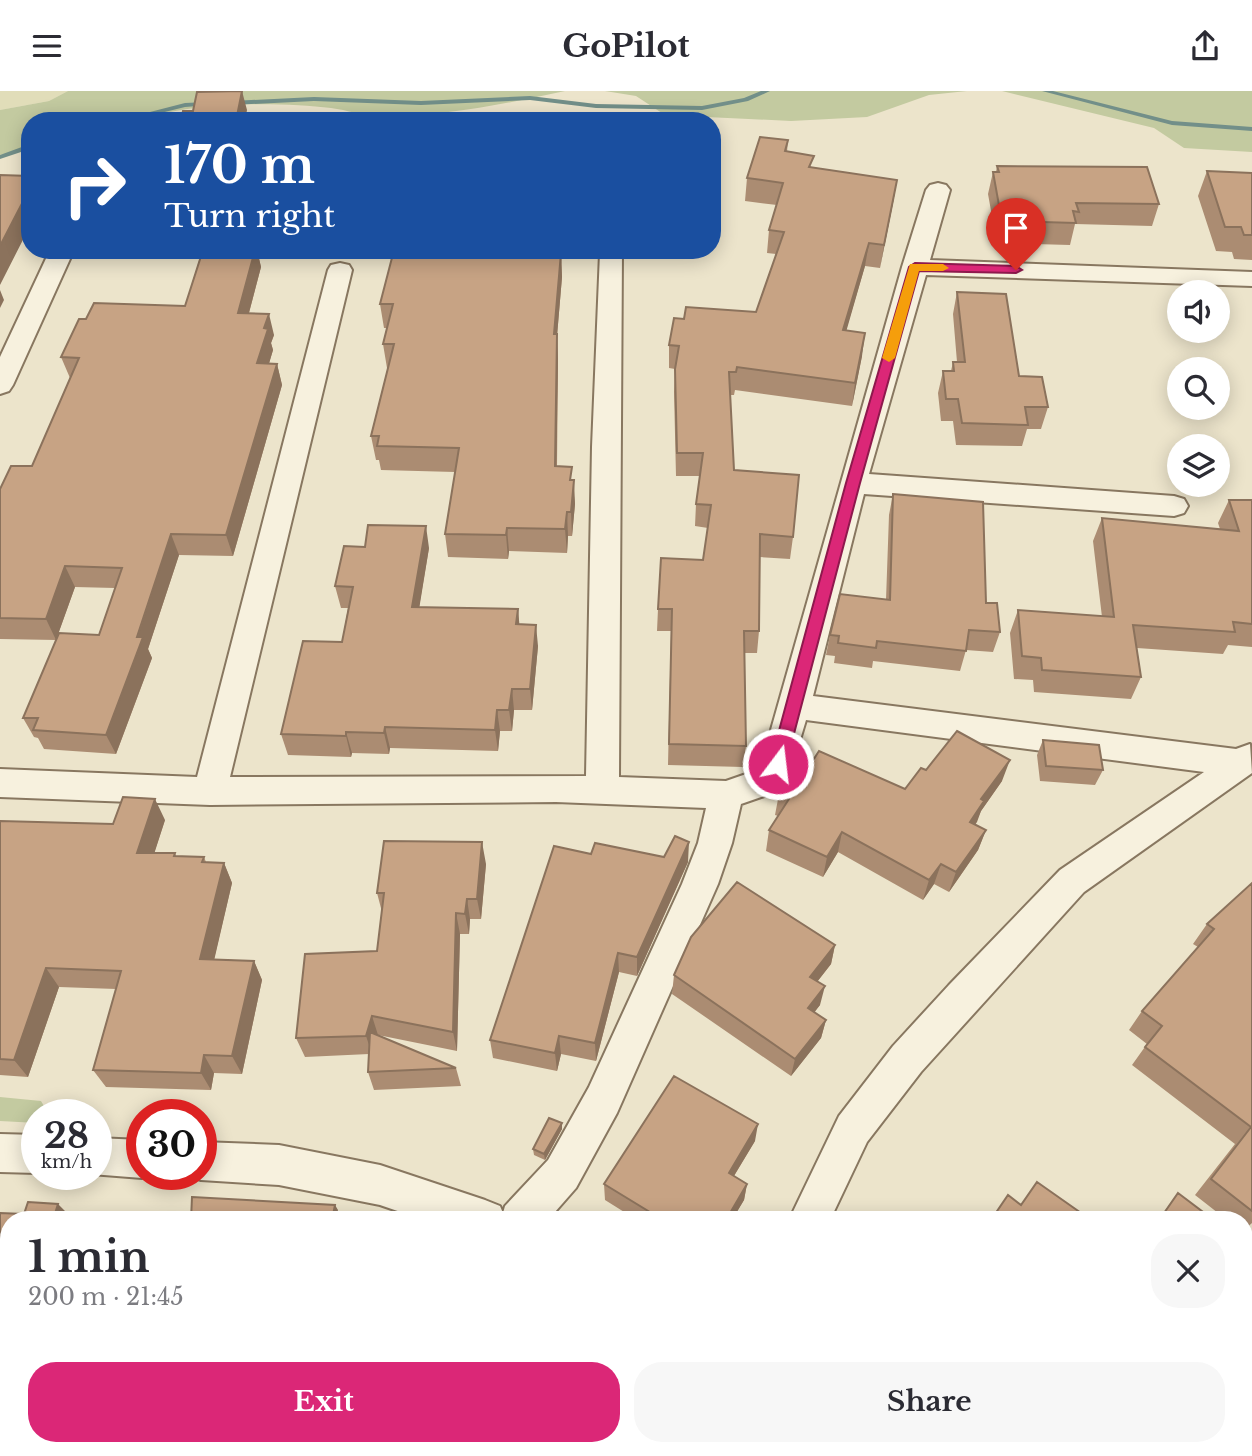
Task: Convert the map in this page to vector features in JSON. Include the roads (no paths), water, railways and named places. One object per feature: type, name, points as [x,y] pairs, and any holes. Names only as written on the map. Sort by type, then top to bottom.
[{"type":"street","points":[[0,783],[210,791],[602,790],[726,795],[761,783],[778,764],[853,483],[938,190]]},
{"type":"street","points":[[0,384],[58,259]]},
{"type":"street","points":[[602,790],[606,447],[612,259]]},
{"type":"street","points":[[915,267],[1252,279]]},
{"type":"street","points":[[210,791],[340,270]]},
{"type":"street","points":[[853,483],[1174,506]]},
{"type":"street","points":[[794,706],[1246,759]]},
{"type":"street","points":[[813,1211],[853,1129],[907,1059],[1072,881],[1246,759]]},
{"type":"street","points":[[528,1211],[562,1174],[603,1100],[700,884],[715,843],[726,795]]},
{"type":"street","points":[[0,1153],[21,1154]]},
{"type":"street","points":[[217,1162],[279,1165],[380,1185],[458,1211]]},
{"type":"waterway","points":[[231,103],[314,99],[421,103],[530,98],[596,106],[702,108],[746,100],[767,91]]},
{"type":"waterway","points":[[1045,91],[1172,123],[1252,129]]},
{"type":"waterway","points":[[156,112],[185,105],[208,104]]},
{"type":"waterway","points":[[0,157],[21,149]]}]
